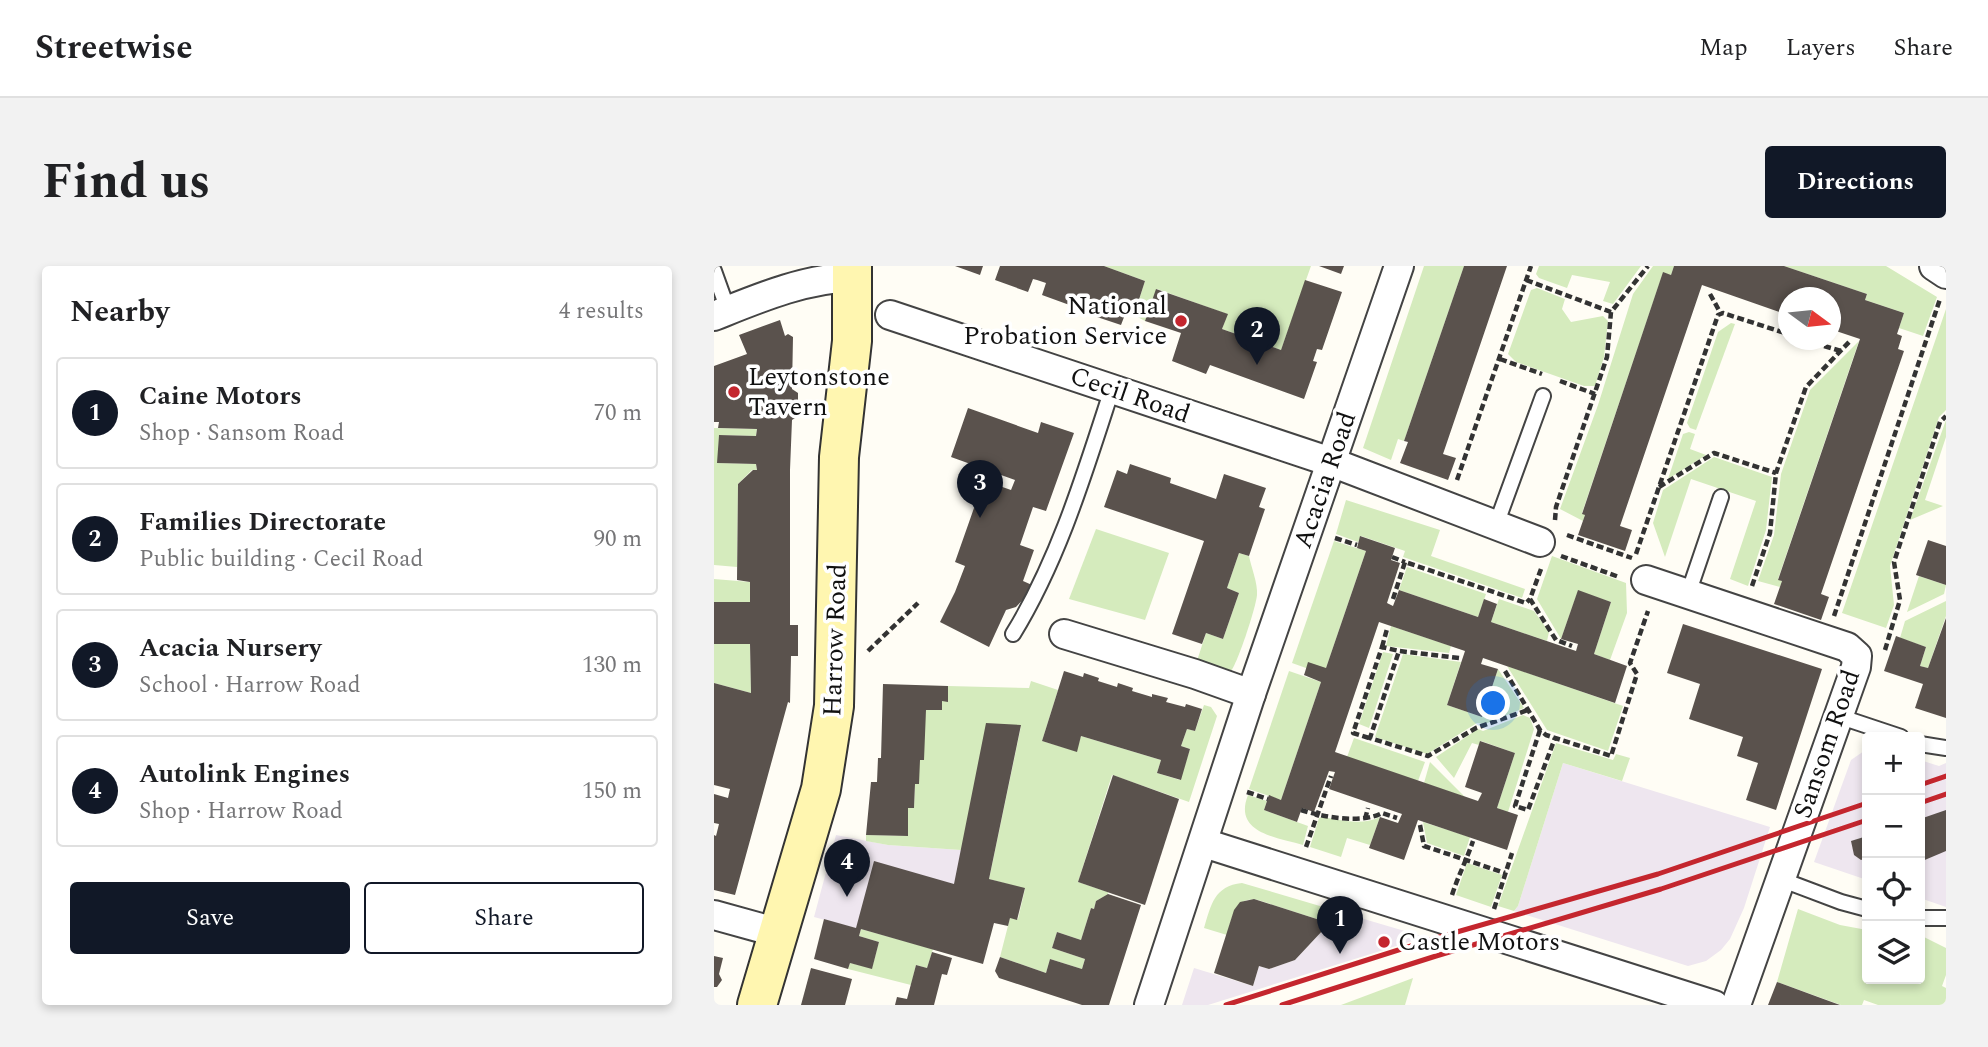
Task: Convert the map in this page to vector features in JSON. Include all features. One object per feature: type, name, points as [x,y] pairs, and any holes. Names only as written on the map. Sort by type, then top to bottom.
[{"type":"main road","name":"Harrow Road","points":[[757,1005],[821,789],[831,733],[834,706],[840,442],[852,341],[852,271]]},
{"type":"street","name":"Acacia Road","points":[[1149,1005],[1251,694],[1399,266]]},
{"type":"street","points":[[1934,266],[1944,284]]},
{"type":"street","points":[[721,313],[798,284],[852,271]]},
{"type":"street","name":"Cecil Road","points":[[890,315],[1331,462]]},
{"type":"street","points":[[1331,462],[1553,545]]},
{"type":"street","name":"Sansom Road","points":[[1641,572],[1688,594],[1847,647],[1857,656],[1856,667],[1736,1005]]},
{"type":"street","points":[[1064,634],[1251,694]]},
{"type":"street","points":[[1203,843],[1714,1005]]},
{"type":"street","points":[[714,915],[779,933]]},
{"type":"lane","points":[[714,271],[721,313]]},
{"type":"lane","points":[[1013,634],[1035,597],[1058,546],[1112,389]]},
{"type":"lane","points":[[1496,525],[1543,396]]},
{"type":"lane","points":[[1688,594],[1721,497]]},
{"type":"lane","points":[[1839,716],[1886,732]]},
{"type":"lane","points":[[1925,745],[1946,748]]},
{"type":"lane","points":[[1780,879],[1862,908]]},
{"type":"lane","points":[[1925,918],[1946,918]]},
{"type":"path","points":[[1447,507],[1531,266]]},
{"type":"path","points":[[1392,557],[1526,603],[1530,599],[1553,545],[1556,506],[1608,357],[1611,312],[1648,266]]},
{"type":"path","points":[[1527,280],[1611,312]]},
{"type":"path","points":[[1826,640],[1944,284]]},
{"type":"path","points":[[1710,294],[1721,314],[1778,331]]},
{"type":"path","points":[[1505,671],[1540,730],[1555,738],[1611,756],[1637,674],[1630,663],[1641,572],[1659,487],[1718,315],[1721,314]]},
{"type":"path","points":[[1743,612],[1770,533],[1776,473],[1806,387],[1852,340]]},
{"type":"path","points":[[1857,656],[1880,664],[1900,600],[1894,562],[1940,422],[1946,416]]},
{"type":"path","points":[[1659,487],[1714,453],[1776,473]]},
{"type":"path","points":[[1553,545],[1641,572]]},
{"type":"path","points":[[1553,545],[1641,572]]},
{"type":"path","points":[[1393,599],[1405,562]]},
{"type":"path","points":[[1530,599],[1556,639],[1572,646]]},
{"type":"path","points":[[860,657],[918,603]]},
{"type":"path","points":[[1387,629],[1353,733],[1428,756],[1476,728],[1528,709]]},
{"type":"path","points":[[1382,647],[1459,658]]},
{"type":"path","points":[[1370,738],[1399,651]]},
{"type":"path","points":[[1540,730],[1515,806],[1528,810],[1555,738]]},
{"type":"path","points":[[1298,873],[1331,776]]},
{"type":"path","points":[[1365,819],[1368,808]]},
{"type":"path","points":[[1301,810],[1319,815],[1365,819],[1382,813],[1397,818]]},
{"type":"path","points":[[1420,825],[1424,846],[1506,873]]},
{"type":"path","points":[[1444,919],[1473,841]]},
{"type":"path","points":[[1486,933],[1512,853]]},
{"type":"shaded area","points":[[1021,725],[989,879],[933,949],[814,917],[836,835],[888,845],[961,850]]},
{"type":"shaded area","points":[[1862,752],[1862,878],[1814,862],[1851,760]]},
{"type":"shaded area","points":[[1925,762],[1939,766],[1946,763],[1946,907],[1925,900]]},
{"type":"shaded area","points":[[1563,763],[1770,827],[1744,908],[1730,939],[1721,950],[1706,961],[1688,966],[1514,911],[1518,906]]},
{"type":"shaded area","points":[[1330,909],[1425,937],[1208,1005],[1182,1005],[1194,968],[1253,986],[1259,966],[1269,969],[1295,960],[1324,929]]},
{"type":"green space","points":[[1104,266],[1311,266],[1281,350],[1222,329],[1227,314],[1157,289],[1145,321],[1134,315],[1145,281]]},
{"type":"green space","points":[[1424,266],[1464,266],[1404,441],[1398,439],[1391,460],[1363,448]]},
{"type":"green space","points":[[1539,266],[1641,266],[1613,304],[1603,301],[1610,282],[1572,275],[1567,288],[1539,278],[1536,274]]},
{"type":"green space","points":[[1653,266],[1674,266],[1671,275],[1663,273],[1582,513],[1585,515],[1583,521],[1560,509],[1598,405],[1633,294]]},
{"type":"green space","points":[[1784,266],[1886,266],[1937,297],[1923,336],[1899,328],[1904,313],[1865,300],[1867,294]]},
{"type":"green space","points":[[1537,288],[1565,299],[1562,309],[1571,322],[1603,316],[1608,321],[1604,357],[1595,386],[1584,386],[1516,362],[1508,354],[1531,290]]},
{"type":"green space","points":[[1946,309],[1946,410],[1939,417],[1890,566],[1894,605],[1886,628],[1842,613]]},
{"type":"green space","points":[[1731,323],[1735,324],[1696,430],[1690,428],[1687,423],[1718,332]]},
{"type":"green space","points":[[1859,341],[1778,579],[1782,581],[1780,587],[1758,581],[1774,535],[1781,474],[1810,390]]},
{"type":"green space","points":[[1946,420],[1946,437],[1925,500],[1943,506],[1910,520]]},
{"type":"green space","points":[[714,428],[757,429],[756,436],[719,435],[718,463],[756,464],[757,470],[752,470],[738,484],[737,567],[714,565]]},
{"type":"green space","points":[[1683,434],[1695,434],[1690,449],[1706,455],[1668,479]]},
{"type":"green space","points":[[1714,457],[1772,477],[1766,530],[1748,586],[1730,579],[1756,501],[1691,479],[1665,557],[1653,523],[1663,490]]},
{"type":"green space","points":[[1346,500],[1440,530],[1431,556],[1525,589],[1522,598],[1403,557],[1405,551],[1361,536],[1358,542],[1336,534]]},
{"type":"green space","points":[[1096,529],[1169,553],[1145,620],[1069,599]]},
{"type":"green space","points":[[1334,541],[1366,551],[1326,668],[1306,668],[1292,663]]},
{"type":"green space","points":[[1239,553],[1249,556],[1257,590],[1241,649],[1229,674],[1195,667],[1206,633],[1223,639],[1239,593],[1227,588]]},
{"type":"green space","points":[[1552,556],[1626,583],[1627,613],[1610,660],[1594,654],[1611,602],[1578,591],[1561,639],[1537,599]]},
{"type":"green space","points":[[1407,567],[1486,594],[1478,617],[1399,590]]},
{"type":"green space","points":[[1919,576],[1946,585],[1944,594],[1907,612]]},
{"type":"green space","points":[[714,579],[750,582],[750,602],[714,602]]},
{"type":"green space","points":[[1499,599],[1534,611],[1549,632],[1547,641],[1491,622]]},
{"type":"green space","points":[[1946,601],[1946,616],[1928,668],[1920,666],[1926,647],[1900,638],[1905,621]]},
{"type":"green space","points":[[1391,626],[1451,646],[1449,653],[1386,646]]},
{"type":"green space","points":[[714,644],[750,644],[751,693],[714,683]]},
{"type":"green space","points":[[1383,652],[1393,654],[1369,728],[1359,724]]},
{"type":"green space","points":[[1403,654],[1461,662],[1447,705],[1482,717],[1498,669],[1524,708],[1485,724],[1477,723],[1427,754],[1375,737]]},
{"type":"green space","points":[[1507,666],[1623,706],[1608,751],[1547,730]]},
{"type":"green space","points":[[1289,671],[1321,682],[1281,800],[1249,789]]},
{"type":"green space","points":[[1031,681],[1058,690],[1042,741],[1076,751],[1081,736],[1161,760],[1157,773],[1180,780],[1190,749],[1181,746],[1187,729],[1195,731],[1204,705],[1211,707],[1217,716],[1189,802],[1112,775],[1078,882],[1108,894],[1096,901],[1094,909],[1091,908],[1081,940],[1057,932],[1052,948],[1085,959],[1082,969],[1050,959],[1046,973],[1000,957],[1010,918],[1018,919],[1025,889],[989,879],[1021,726],[961,850],[866,841],[866,835],[908,836],[908,808],[914,808],[926,710],[941,710],[942,701],[948,701],[948,686],[1029,688]]},
{"type":"green space","points":[[1523,715],[1530,718],[1534,729],[1508,812],[1497,808],[1515,753],[1481,741],[1479,745],[1472,743],[1454,778],[1436,757],[1478,729],[1483,731]]},
{"type":"green space","points":[[1354,738],[1425,762],[1418,781],[1347,757]]},
{"type":"green space","points":[[1556,743],[1613,760],[1616,754],[1630,758],[1622,781],[1563,763],[1518,906],[1514,911],[1498,906]]},
{"type":"green space","points":[[1430,762],[1465,797],[1424,783]]},
{"type":"green space","points":[[1248,795],[1267,801],[1264,810],[1308,826],[1303,845],[1270,836],[1252,825],[1246,818]]},
{"type":"green space","points":[[1380,817],[1370,845],[1347,838],[1341,857],[1310,847],[1319,818],[1358,822]]},
{"type":"green space","points":[[1423,822],[1470,837],[1464,856],[1427,843]]},
{"type":"green space","points":[[1467,863],[1502,875],[1491,907],[1456,895]]},
{"type":"green space","points":[[1242,883],[1330,909],[1326,922],[1258,900],[1250,900],[1244,901],[1236,909],[1227,935],[1204,928],[1212,904],[1220,892]]},
{"type":"green space","points":[[1798,909],[1840,925],[1862,929],[1862,984],[1925,984],[1925,938],[1946,948],[1946,975],[1942,986],[1946,988],[1946,1005],[1878,1005],[1864,1000],[1862,1005],[1841,1005],[1777,982]]},
{"type":"green space","points":[[861,929],[933,949],[927,968],[916,965],[911,985],[848,969],[850,963],[872,968],[879,942],[859,936]]},
{"type":"green space","points":[[1413,978],[1405,1005],[1341,1005]]},
{"type":"building","points":[[955,266],[983,266],[980,275]]},
{"type":"building","points":[[1000,266],[1104,266],[1145,281],[1134,315],[1126,312],[1121,325],[1088,314],[1093,300],[1079,295],[1075,307],[1042,295],[1046,283],[1033,279],[1028,292],[995,280]]},
{"type":"building","points":[[1319,266],[1344,266],[1341,274]]},
{"type":"building","points":[[1464,266],[1507,266],[1443,454],[1456,458],[1448,480],[1400,463],[1408,442],[1404,441]]},
{"type":"building","points":[[1674,266],[1784,266],[1867,294],[1865,300],[1904,313],[1897,334],[1902,336],[1898,349],[1904,351],[1821,594],[1829,597],[1821,620],[1774,604],[1782,581],[1778,580],[1860,339],[1841,333],[1841,287],[1778,287],[1778,312],[1702,285],[1620,526],[1632,530],[1625,551],[1578,535],[1585,515],[1582,514],[1663,272],[1671,275]]},
{"type":"building","points":[[1305,280],[1342,292],[1322,350],[1317,349],[1313,361],[1317,362],[1304,399],[1210,365],[1206,374],[1172,361],[1181,333],[1145,321],[1156,289],[1228,314],[1222,329],[1281,350]]},
{"type":"building","points":[[780,320],[785,336],[788,334],[793,337],[792,389],[798,393],[798,416],[792,420],[790,470],[790,625],[798,625],[798,656],[791,656],[790,703],[788,702],[735,895],[714,890],[714,835],[716,836],[719,824],[714,823],[714,794],[728,798],[730,789],[714,785],[714,683],[751,693],[750,644],[714,644],[714,602],[750,602],[750,582],[737,580],[738,484],[753,470],[757,470],[756,464],[717,463],[719,435],[756,436],[757,429],[718,428],[719,422],[714,422],[714,366],[747,354],[739,335]]},
{"type":"building","points":[[968,408],[1038,433],[1041,422],[1074,433],[1046,511],[1033,507],[1020,545],[1034,550],[1023,581],[1032,585],[1029,593],[1016,607],[1006,610],[989,647],[940,622],[965,566],[955,562],[974,508],[978,509],[988,482],[1011,490],[1015,480],[951,457]]},
{"type":"building","points":[[1130,464],[1171,478],[1170,483],[1216,499],[1224,474],[1266,488],[1259,507],[1265,509],[1249,556],[1239,553],[1227,588],[1239,593],[1223,639],[1206,633],[1202,644],[1172,634],[1204,541],[1104,507],[1117,470],[1127,474]]},
{"type":"building","points":[[1360,536],[1395,548],[1391,560],[1400,563],[1387,603],[1393,606],[1399,590],[1478,617],[1484,599],[1497,604],[1491,622],[1576,651],[1578,644],[1561,639],[1578,590],[1611,602],[1594,654],[1627,666],[1615,703],[1483,658],[1481,664],[1498,669],[1482,717],[1447,705],[1465,651],[1379,622],[1335,752],[1478,801],[1482,793],[1465,787],[1480,741],[1515,753],[1497,808],[1518,815],[1507,850],[1418,820],[1404,860],[1369,848],[1380,817],[1398,823],[1402,814],[1329,789],[1335,772],[1329,771],[1314,812],[1302,808],[1297,822],[1264,810],[1269,795],[1281,800],[1321,682],[1304,675],[1308,662],[1326,668],[1366,551],[1357,548]]},
{"type":"building","points":[[1928,540],[1946,546],[1946,585],[1916,575]]},
{"type":"building","points":[[1946,618],[1946,718],[1915,708],[1923,684],[1884,671],[1896,636],[1926,647],[1920,666],[1928,668]]},
{"type":"building","points":[[1683,624],[1822,669],[1776,810],[1746,800],[1758,763],[1737,756],[1743,737],[1689,719],[1700,684],[1667,673]]},
{"type":"building","points":[[1064,671],[1083,677],[1084,673],[1117,687],[1118,683],[1152,697],[1152,694],[1168,698],[1166,702],[1202,709],[1195,731],[1187,729],[1181,746],[1190,749],[1181,780],[1157,773],[1161,760],[1081,736],[1077,752],[1042,741]]},
{"type":"building","points":[[883,684],[948,686],[948,702],[942,701],[942,710],[926,710],[924,760],[920,760],[919,784],[915,784],[914,808],[908,808],[908,836],[866,835],[871,782],[877,782],[878,758],[881,758]]},
{"type":"building","points":[[986,723],[1021,725],[989,879],[1025,888],[1017,920],[1010,918],[1008,926],[994,923],[983,964],[861,929],[859,936],[879,942],[872,969],[850,963],[848,969],[814,959],[824,919],[856,928],[874,861],[954,884]]},
{"type":"building","points":[[1113,775],[1179,799],[1145,905],[1078,882]]},
{"type":"building","points":[[1946,810],[1946,851],[1925,860],[1925,858],[1925,817]]},
{"type":"building","points":[[1862,838],[1862,860],[1854,855],[1851,841]]},
{"type":"building","points":[[1108,894],[1141,905],[1109,1005],[1082,1005],[999,978],[995,971],[1000,957],[1046,973],[1050,959],[1082,969],[1085,959],[1052,948],[1057,932],[1081,940],[1091,908],[1094,909],[1096,901]]},
{"type":"building","points":[[1254,899],[1326,922],[1324,929],[1295,960],[1269,969],[1259,966],[1253,986],[1214,973],[1234,910],[1240,902]]},
{"type":"building","points":[[932,952],[952,958],[947,975],[942,974],[934,1005],[895,1005],[897,997],[907,999],[916,965],[927,968]]},
{"type":"building","points":[[714,956],[723,958],[719,974],[722,980],[717,987],[714,987]]},
{"type":"building","points":[[811,968],[852,979],[845,1005],[801,1005]]},
{"type":"building","points":[[1777,982],[1818,997],[1840,1005],[1768,1005]]},
{"type":"railway","points":[[1925,783],[1946,776]]},
{"type":"railway","points":[[1925,801],[1946,794]]},
{"type":"railway","points":[[1226,1005],[1436,938],[1658,874],[1862,805]]},
{"type":"railway","points":[[1282,1005],[1661,889],[1862,822]]},
{"type":"place","name":"National Probation Service","points":[[1181,321]]},
{"type":"place","name":"Families Directorate","points":[[1257,365]]},
{"type":"place","name":"Leytonstone Tavern","points":[[734,392]]},
{"type":"place","name":"Acacia Nursery","points":[[980,518]]},
{"type":"place","name":"Autolink Engines","points":[[847,897]]},
{"type":"place","name":"Castle Motors","points":[[1384,942]]},
{"type":"place","name":"Caine Motors","points":[[1340,954]]}]
